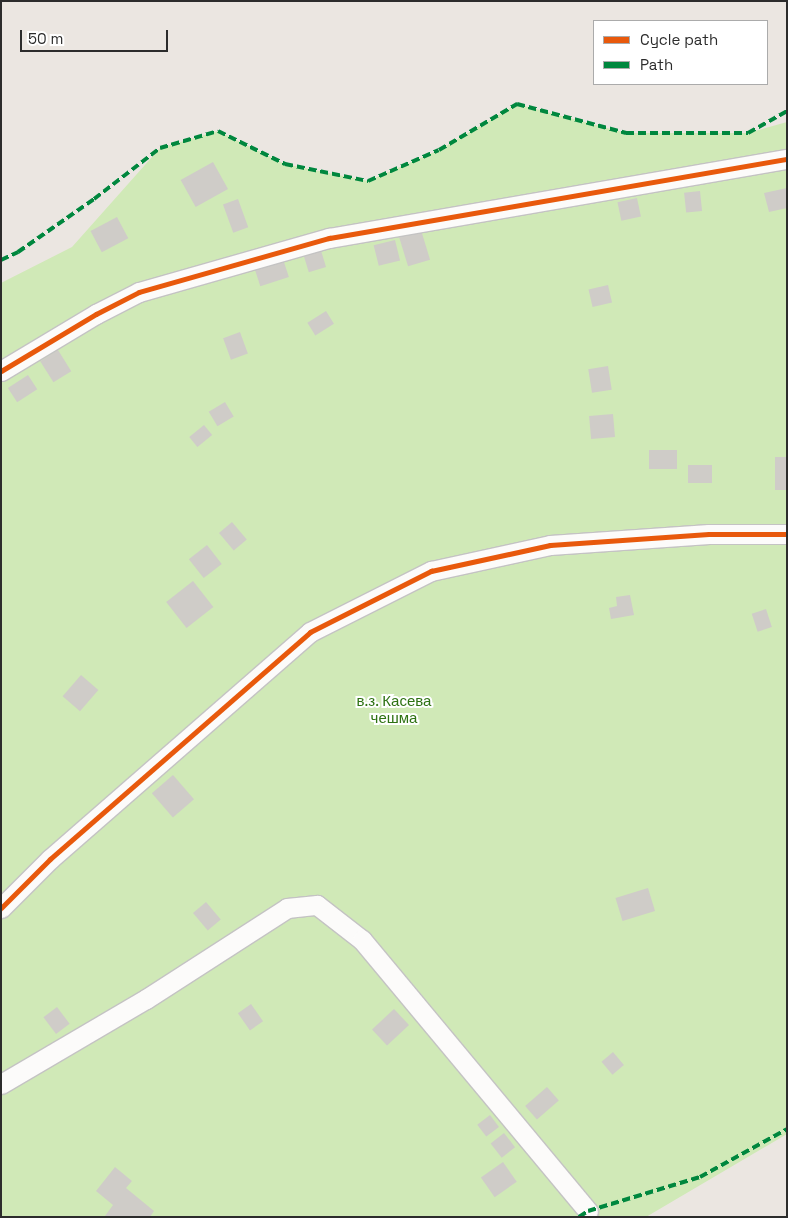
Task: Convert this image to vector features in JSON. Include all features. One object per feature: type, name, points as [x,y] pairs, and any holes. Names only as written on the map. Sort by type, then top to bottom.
[{"type":"street","points":[[1,372],[139,292],[311,243],[787,159]]},
{"type":"street","points":[[1,908],[50,859],[310,632],[431,571],[550,545],[709,534],[787,534]]},
{"type":"street","points":[[1,1084],[146,999],[287,908],[317,905],[362,940],[588,1210]]},
{"type":"green space","name":"в.з. Касева чешма","points":[[517,104],[626,133],[748,133],[787,122],[787,1134],[646,1217],[1,1217],[1,283],[72,247],[160,148],[218,131],[285,164],[368,181],[439,150]]},
{"type":"building","points":[[213,162],[228,189],[196,207],[181,180]]},
{"type":"building","points":[[787,188],[787,208],[769,212],[764,193]]},
{"type":"building","points":[[700,191],[702,211],[686,213],[684,193]]},
{"type":"building","points":[[637,198],[641,217],[621,221],[617,202]]},
{"type":"building","points":[[238,199],[248,227],[233,233],[223,204]]},
{"type":"building","points":[[117,217],[128,238],[102,252],[91,231]]},
{"type":"building","points":[[421,230],[430,260],[408,266],[399,237]]},
{"type":"building","points":[[395,240],[400,260],[379,266],[374,245]]},
{"type":"building","points":[[319,244],[326,267],[309,272],[302,249]]},
{"type":"building","points":[[283,259],[289,277],[260,286],[254,268]]},
{"type":"building","points":[[608,285],[612,303],[593,307],[589,289]]},
{"type":"building","points":[[326,311],[334,324],[315,335],[307,323]]},
{"type":"building","points":[[240,332],[248,354],[231,360],[223,338]]},
{"type":"building","points":[[58,350],[71,371],[53,382],[40,361]]},
{"type":"building","points":[[608,366],[612,390],[592,393],[588,369]]},
{"type":"building","points":[[28,375],[37,389],[17,402],[8,388]]},
{"type":"building","points":[[225,402],[234,417],[217,426],[209,412]]},
{"type":"building","points":[[613,414],[615,437],[591,439],[589,416]]},
{"type":"building","points":[[204,425],[212,435],[197,447],[189,437]]},
{"type":"building","points":[[649,450],[677,450],[677,469],[649,469]]},
{"type":"building","points":[[775,457],[787,457],[787,490],[775,490]]},
{"type":"building","points":[[688,465],[712,465],[712,483],[688,483]]},
{"type":"building","points":[[232,522],[247,540],[234,551],[219,533]]},
{"type":"building","points":[[207,545],[222,564],[204,578],[189,559]]},
{"type":"building","points":[[193,581],[213,607],[187,628],[166,602]]},
{"type":"building","points":[[630,595],[634,615],[611,619],[609,608],[617,606],[616,597]]},
{"type":"building","points":[[766,609],[772,627],[758,632],[752,614]]},
{"type":"building","points":[[81,675],[98,690],[80,711],[63,696]]},
{"type":"building","points":[[173,775],[194,799],[173,818],[152,793]]},
{"type":"building","points":[[648,888],[655,911],[623,921],[615,898]]},
{"type":"building","points":[[206,902],[221,920],[208,931],[193,913]]},
{"type":"building","points":[[251,1004],[263,1021],[250,1030],[238,1013]]},
{"type":"building","points":[[57,1007],[70,1024],[56,1034],[43,1017]]},
{"type":"building","points":[[394,1009],[409,1025],[387,1046],[372,1029]]},
{"type":"building","points":[[613,1052],[624,1065],[612,1075],[602,1062]]},
{"type":"building","points":[[547,1087],[559,1101],[537,1120],[525,1106]]},
{"type":"building","points":[[490,1115],[499,1127],[486,1137],[477,1125]]},
{"type":"building","points":[[504,1133],[515,1147],[502,1158],[491,1143]]},
{"type":"building","points":[[503,1162],[517,1182],[495,1197],[481,1177]]},
{"type":"building","points":[[115,1167],[132,1181],[126,1188],[154,1211],[150,1217],[105,1216],[113,1205],[96,1191]]},
{"type":"marked path","points":[[1,260],[18,252],[94,199],[160,148],[218,131],[285,164],[368,181],[439,150],[517,104],[626,133],[748,133],[787,111]]},
{"type":"marked path","points":[[579,1217],[588,1211],[700,1177],[787,1129]]},
{"type":"cycle path","points":[[1,371],[96,314],[139,292],[329,238],[787,159]]},
{"type":"cycle path","points":[[1,908],[50,859],[310,632],[431,571],[550,545],[709,534],[787,534]]}]
